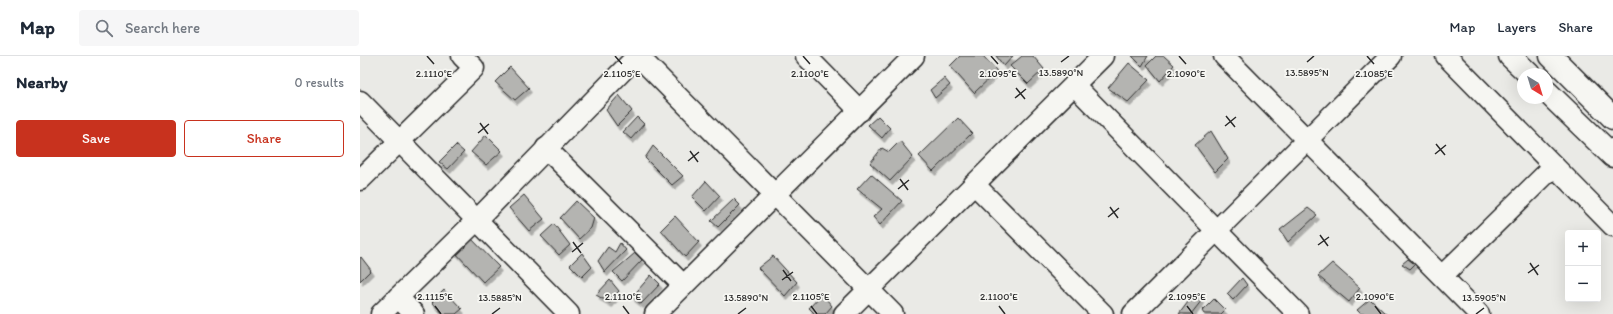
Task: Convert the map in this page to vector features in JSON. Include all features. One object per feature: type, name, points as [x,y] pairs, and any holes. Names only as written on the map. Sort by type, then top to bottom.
[{"type":"main road","points":[[1510,56],[1523,68]]},
{"type":"main road","points":[[1551,56],[1613,118]]},
{"type":"main road","points":[[1553,98],[1613,156]]},
{"type":"street","points":[[360,180],[474,68],[462,56]]},
{"type":"street","points":[[381,314],[477,220],[637,56],[893,314]]},
{"type":"street","points":[[806,56],[860,111]]},
{"type":"street","points":[[655,314],[914,56]]},
{"type":"street","points":[[844,314],[1103,56]]},
{"type":"street","points":[[1224,56],[1479,314]]},
{"type":"street","points":[[1133,314],[1392,56]]},
{"type":"street","points":[[1446,56],[1613,226]]},
{"type":"street","points":[[1074,85],[1298,314]]},
{"type":"street","points":[[360,101],[569,314]]},
{"type":"street","points":[[546,148],[683,285]]},
{"type":"street","points":[[1442,276],[1554,166]]},
{"type":"street","points":[[974,184],[1103,314]]},
{"type":"street","points":[[398,297],[414,314]]},
{"type":"building","points":[[960,56],[983,56],[997,71],[974,93],[950,66]]},
{"type":"building","points":[[996,56],[1013,56],[1004,66]]},
{"type":"building","points":[[1022,56],[1033,56],[1044,69],[1028,84],[1010,66]]},
{"type":"building","points":[[1132,56],[1148,56],[1142,66]]},
{"type":"building","points":[[1156,56],[1164,56],[1174,65],[1160,81],[1147,65]]},
{"type":"building","points":[[1129,63],[1149,80],[1128,102],[1108,88]]},
{"type":"building","points":[[510,67],[529,88],[515,100],[495,82]]},
{"type":"building","points":[[944,78],[950,85],[935,98],[930,90]]},
{"type":"building","points":[[619,95],[632,111],[617,126],[606,110]]},
{"type":"building","points":[[878,116],[890,128],[882,138],[868,125]]},
{"type":"building","points":[[637,117],[644,124],[631,139],[623,132]]},
{"type":"building","points":[[958,118],[972,133],[933,171],[919,156]]},
{"type":"building","points":[[1211,131],[1228,159],[1215,172],[1195,145]]},
{"type":"building","points":[[486,135],[502,151],[486,165],[471,152]]},
{"type":"building","points":[[900,141],[913,157],[890,181],[870,163],[882,148],[889,152]]},
{"type":"building","points":[[456,145],[464,152],[448,169],[439,162]]},
{"type":"building","points":[[653,146],[683,176],[672,185],[645,158]]},
{"type":"building","points":[[871,174],[902,201],[880,225],[873,217],[882,209],[857,189]]},
{"type":"building","points":[[706,181],[720,196],[706,211],[692,197]]},
{"type":"building","points":[[524,195],[544,219],[529,231],[509,208]]},
{"type":"building","points":[[734,199],[740,205],[718,227],[711,221]]},
{"type":"building","points":[[576,201],[594,218],[591,228],[579,239],[560,218]]},
{"type":"building","points":[[1308,208],[1317,215],[1288,242],[1280,230]]},
{"type":"building","points":[[675,216],[699,242],[685,257],[661,230]]},
{"type":"building","points":[[554,224],[570,245],[559,255],[541,236]]},
{"type":"building","points":[[468,235],[499,267],[483,282],[453,250]]},
{"type":"building","points":[[620,243],[626,250],[605,272],[598,261],[608,247],[615,252]]},
{"type":"building","points":[[582,253],[592,267],[582,277],[570,265]]},
{"type":"building","points":[[635,253],[642,260],[622,281],[613,272]]},
{"type":"building","points":[[773,256],[797,282],[785,296],[758,268]]},
{"type":"building","points":[[361,257],[371,270],[360,281],[360,258]]},
{"type":"building","points":[[1408,259],[1415,264],[1410,269],[1402,264]]},
{"type":"building","points":[[1332,263],[1360,288],[1349,302],[1318,276]]},
{"type":"building","points":[[651,275],[660,284],[641,304],[632,297]]},
{"type":"building","points":[[1242,278],[1247,285],[1233,300],[1227,294]]},
{"type":"building","points":[[610,280],[619,291],[610,303],[596,295]]},
{"type":"building","points":[[444,290],[462,309],[456,314],[443,314],[432,302]]},
{"type":"building","points":[[822,294],[832,306],[825,314],[815,314],[809,308]]},
{"type":"building","points":[[1194,294],[1202,300],[1191,314],[1179,314]]},
{"type":"building","points":[[1214,299],[1225,310],[1221,314],[1204,314],[1202,311]]},
{"type":"building","points":[[1370,299],[1386,314],[1361,314],[1357,310]]}]
